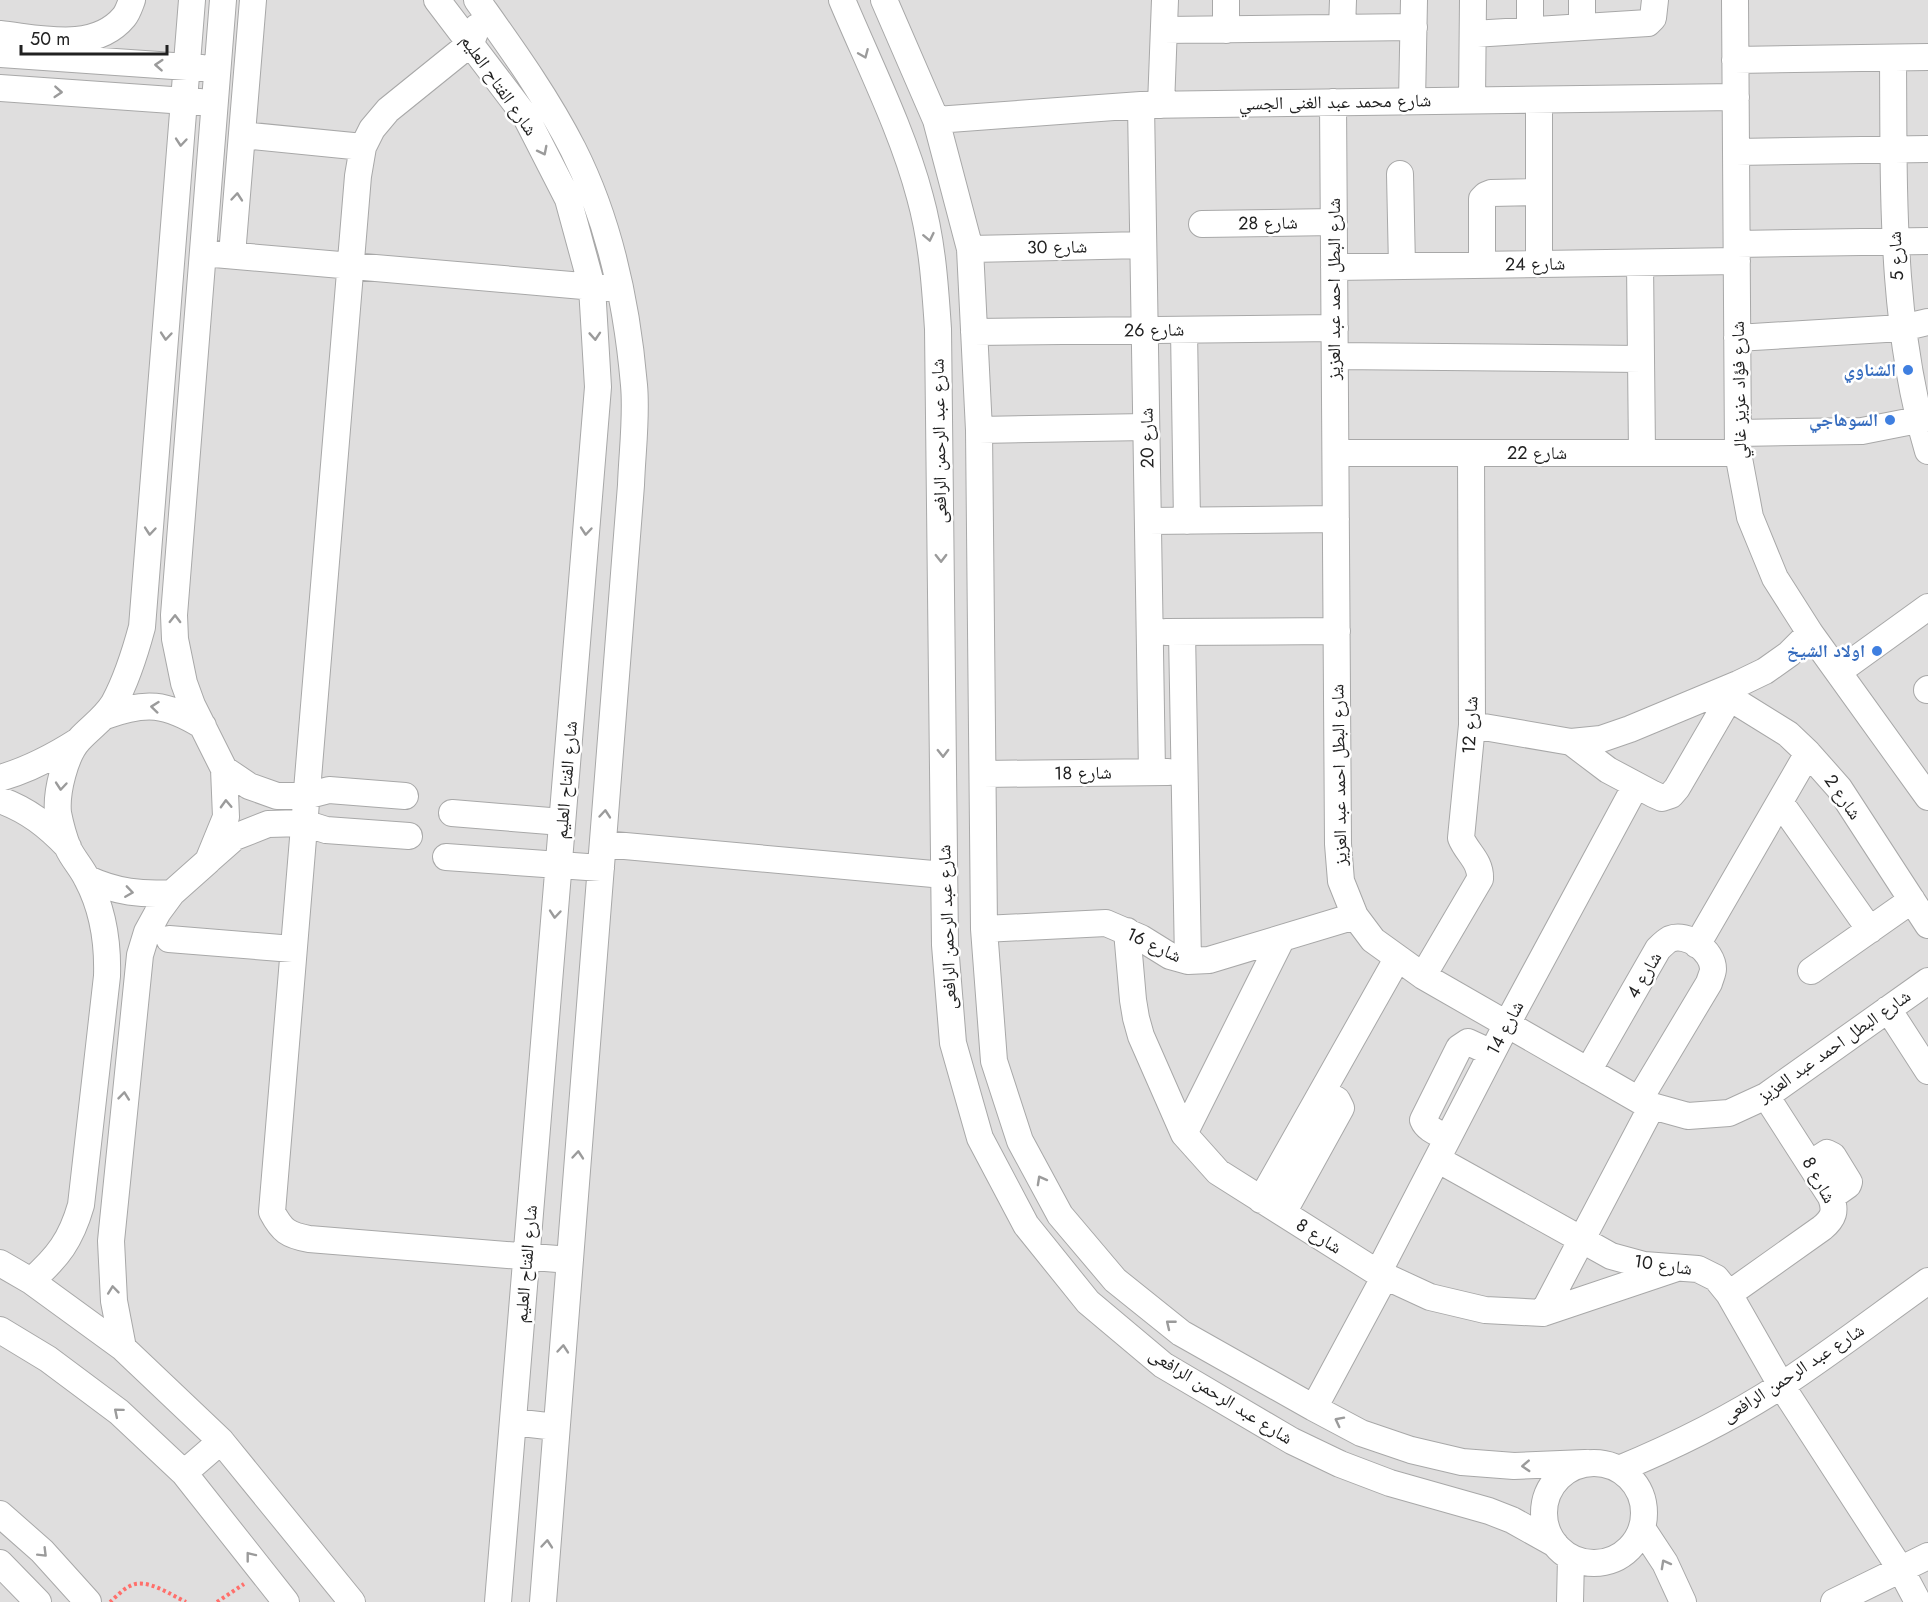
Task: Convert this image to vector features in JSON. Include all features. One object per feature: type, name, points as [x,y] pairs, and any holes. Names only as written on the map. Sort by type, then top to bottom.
[{"type":"street","points":[[0,34],[76,41],[105,34],[125,16],[132,0]]},
{"type":"street","points":[[0,778],[37,764],[78,741],[105,716],[129,671],[142,627],[192,0]]},
{"type":"street","points":[[208,861],[226,817],[224,769],[202,726],[184,683],[178,661],[174,615],[223,0]]},
{"type":"street","points":[[232,255],[253,0]]},
{"type":"street","name":"شارع الفتاح العليم","points":[[437,0],[526,117],[568,199],[592,287],[598,387],[498,1602]]},
{"type":"street","name":"شارع عبد الرحمن الرافعى","points":[[842,0],[898,133],[920,196],[934,262],[939,357],[945,945],[953,1043],[980,1138],[1026,1225],[1088,1302],[1163,1365],[1293,1441],[1340,1464],[1390,1483],[1489,1511],[1512,1520],[1563,1551]]},
{"type":"street","name":"شارع عبد الرحمن الرافعى","points":[[884,0],[936,120],[970,249],[979,430],[984,929],[994,1061],[1020,1141],[1060,1215],[1115,1280],[1181,1333],[1361,1433],[1411,1450],[1462,1462],[1514,1466],[1585,1463]]},
{"type":"street","name":"شارع 20","points":[[1152,772],[1143,245],[1151,105],[1164,30],[1165,0]]},
{"type":"street","points":[[1226,0],[1226,30]]},
{"type":"street","points":[[1342,28],[1343,0]]},
{"type":"street","points":[[1412,101],[1414,0]]},
{"type":"street","points":[[1472,100],[1473,0]]},
{"type":"street","points":[[1530,0],[1530,30]]},
{"type":"street","points":[[1582,0],[1582,27]]},
{"type":"street","points":[[1473,34],[1648,23],[1653,18],[1654,0]]},
{"type":"street","name":"شارع فؤاد عزيز غالي","points":[[1735,0],[1738,443],[1750,517],[1775,578],[1810,633],[1924,783]]},
{"type":"street","points":[[481,5],[471,43],[388,110],[372,129],[363,147],[358,176],[350,266],[272,1212],[280,1226],[293,1236],[309,1239],[570,1260]]},
{"type":"street","name":"شارع الفتاح العليم","points":[[481,5],[536,85],[573,150],[602,219],[622,290],[634,387],[632,474],[543,1602]]},
{"type":"street","points":[[1164,30],[1414,27]]},
{"type":"street","points":[[0,54],[217,70]]},
{"type":"street","points":[[1735,60],[1928,57]]},
{"type":"street","name":"شارع 5","points":[[1893,58],[1895,242],[1902,328],[1928,450]]},
{"type":"street","points":[[0,88],[244,106]]},
{"type":"street","name":"شارع محمد عبد الغنى الجسي","points":[[936,120],[1151,105],[1736,97]]},
{"type":"street","points":[[1539,99],[1539,264]]},
{"type":"street","name":"شارع البطل احمد عبد العزيز","points":[[1333,102],[1338,844],[1341,881],[1355,916],[1373,940],[1423,976],[1646,1103],[1688,1116],[1729,1113],[1766,1096],[1928,981]]},
{"type":"street","points":[[242,135],[363,147]]},
{"type":"street","points":[[1736,152],[1928,149]]},
{"type":"street","points":[[1400,174],[1402,266]]},
{"type":"street","points":[[1482,265],[1482,199],[1491,193],[1539,192]]},
{"type":"street","name":"شارع 28","points":[[1202,224],[1334,222]]},
{"type":"street","name":"شارع 24","points":[[1334,267],[1640,263],[1737,252],[1928,241]]},
{"type":"street","name":"شارع 30","points":[[970,249],[1143,245]]},
{"type":"street","points":[[203,253],[622,290]]},
{"type":"street","points":[[1640,263],[1642,453]]},
{"type":"street","points":[[1737,338],[1902,328],[1928,322]]},
{"type":"street","name":"شارع 26","points":[[939,357],[975,343],[1145,330],[1335,328]]},
{"type":"street","points":[[1184,330],[1187,521]]},
{"type":"street","points":[[1335,356],[1641,359]]},
{"type":"street","name":"شارع 22","points":[[1336,453],[1642,453],[1862,431],[1923,419]]},
{"type":"street","points":[[979,430],[1146,427]]},
{"type":"street","name":"شارع 12","points":[[1423,976],[1480,879],[1478,863],[1465,849],[1461,838],[1472,725],[1471,453]]},
{"type":"street","points":[[1148,521],[1336,519]]},
{"type":"street","points":[[1838,672],[1928,607]]},
{"type":"street","points":[[1150,632],[1337,631]]},
{"type":"street","points":[[1182,632],[1188,961]]},
{"type":"street","points":[[1472,725],[1571,742],[1601,739],[1734,691],[1789,654],[1810,633]]},
{"type":"street","points":[[1571,742],[1595,761],[1662,798],[1671,795],[1677,788],[1734,691]]},
{"type":"street","name":"شارع 2","points":[[1734,691],[1788,734],[1839,788],[1928,925]]},
{"type":"street","points":[[105,716],[129,707],[156,706],[181,712],[202,726]]},
{"type":"street","points":[[68,848],[58,812],[62,775],[78,741]]},
{"type":"street","points":[[1543,1313],[1581,1240],[1646,1103],[1709,983],[1713,969],[1709,954],[1697,945],[1808,753]]},
{"type":"street","points":[[224,769],[249,786],[277,796],[306,796],[329,790],[405,796]]},
{"type":"street","name":"شارع 18","points":[[982,774],[1184,771]]},
{"type":"street","name":"شارع 14","points":[[1314,1408],[1442,1148],[1636,785]]},
{"type":"street","points":[[0,800],[27,811],[49,827],[68,848],[88,879],[104,927],[107,951],[107,976],[81,1205],[76,1225],[66,1244],[54,1260],[31,1281]]},
{"type":"street","points":[[1780,802],[1870,930]]},
{"type":"street","points":[[452,813],[562,822]]},
{"type":"street","points":[[123,1348],[114,1301],[111,1241],[136,978],[147,932],[158,912],[172,893],[235,837],[268,824],[304,823],[326,830],[409,836]]},
{"type":"street","points":[[446,856],[559,865],[602,856],[944,875]]},
{"type":"street","points":[[88,879],[107,888],[129,893],[172,893]]},
{"type":"street","points":[[1811,971],[1912,900]]},
{"type":"street","name":"شارع 16","points":[[984,929],[1106,923],[1127,931],[1170,956],[1188,961],[1209,960],[1355,916]]},
{"type":"street","name":"شارع 8","points":[[1127,931],[1133,1000],[1141,1036],[1184,1134],[1218,1172],[1381,1274],[1430,1297],[1474,1308],[1543,1313],[1677,1268]]},
{"type":"street","points":[[1184,1134],[1282,938]]},
{"type":"street","name":"شارع 4","points":[[1588,1071],[1658,949],[1670,939],[1677,938],[1684,938],[1697,945]]},
{"type":"street","points":[[169,939],[293,949]]},
{"type":"street","points":[[1261,1200],[1397,959]]},
{"type":"street","points":[[1888,1009],[1928,1071]]},
{"type":"street","points":[[1282,1213],[1341,1108],[1337,1100],[1322,1092]]},
{"type":"street","name":"شارع 8","points":[[1729,1293],[1832,1220],[1835,1208],[1832,1197],[1766,1096]]},
{"type":"street","name":"شارع 10","points":[[1442,1148],[1581,1240],[1611,1256],[1644,1265],[1698,1269],[1716,1278],[1729,1293],[1782,1385],[1901,1570],[1918,1602]]},
{"type":"street","points":[[0,1263],[31,1281],[123,1348],[221,1441],[352,1602]]},
{"type":"street","name":"شارع عبد الرحمن الرافعى","points":[[1619,1469],[1647,1458],[1716,1424],[1782,1385],[1928,1281]]},
{"type":"street","points":[[0,1330],[48,1359],[119,1412],[184,1473],[285,1602]]},
{"type":"street","points":[[513,1422],[556,1427]]},
{"type":"street","points":[[184,1473],[221,1441]]},
{"type":"street","points":[[1585,1463],[1602,1463],[1619,1469],[1632,1480],[1641,1494],[1645,1511],[1642,1528],[1636,1541],[1614,1560],[1585,1563],[1563,1551],[1547,1532],[1544,1517],[1545,1502],[1550,1488],[1559,1476],[1585,1463]]},
{"type":"street","points":[[0,1514],[42,1551],[88,1602]]},
{"type":"street","points":[[1642,1528],[1665,1563],[1683,1602]]},
{"type":"street","points":[[1563,1551],[1570,1602]]},
{"type":"street","points":[[1834,1602],[1928,1556]]},
{"type":"street","points":[[0,1563],[38,1602]]},
{"type":"path","points":[[110,1602],[130,1586],[138,1583],[146,1584],[186,1602]]},
{"type":"shaded area","points":[[0,0],[1928,0],[1928,1602],[0,1602]]},
{"type":"place","name":"الشناوي","points":[[1908,370]]},
{"type":"place","name":"السوهاجي","points":[[1890,420]]},
{"type":"place","name":"اولاد الشيخ","points":[[1877,651]]}]
